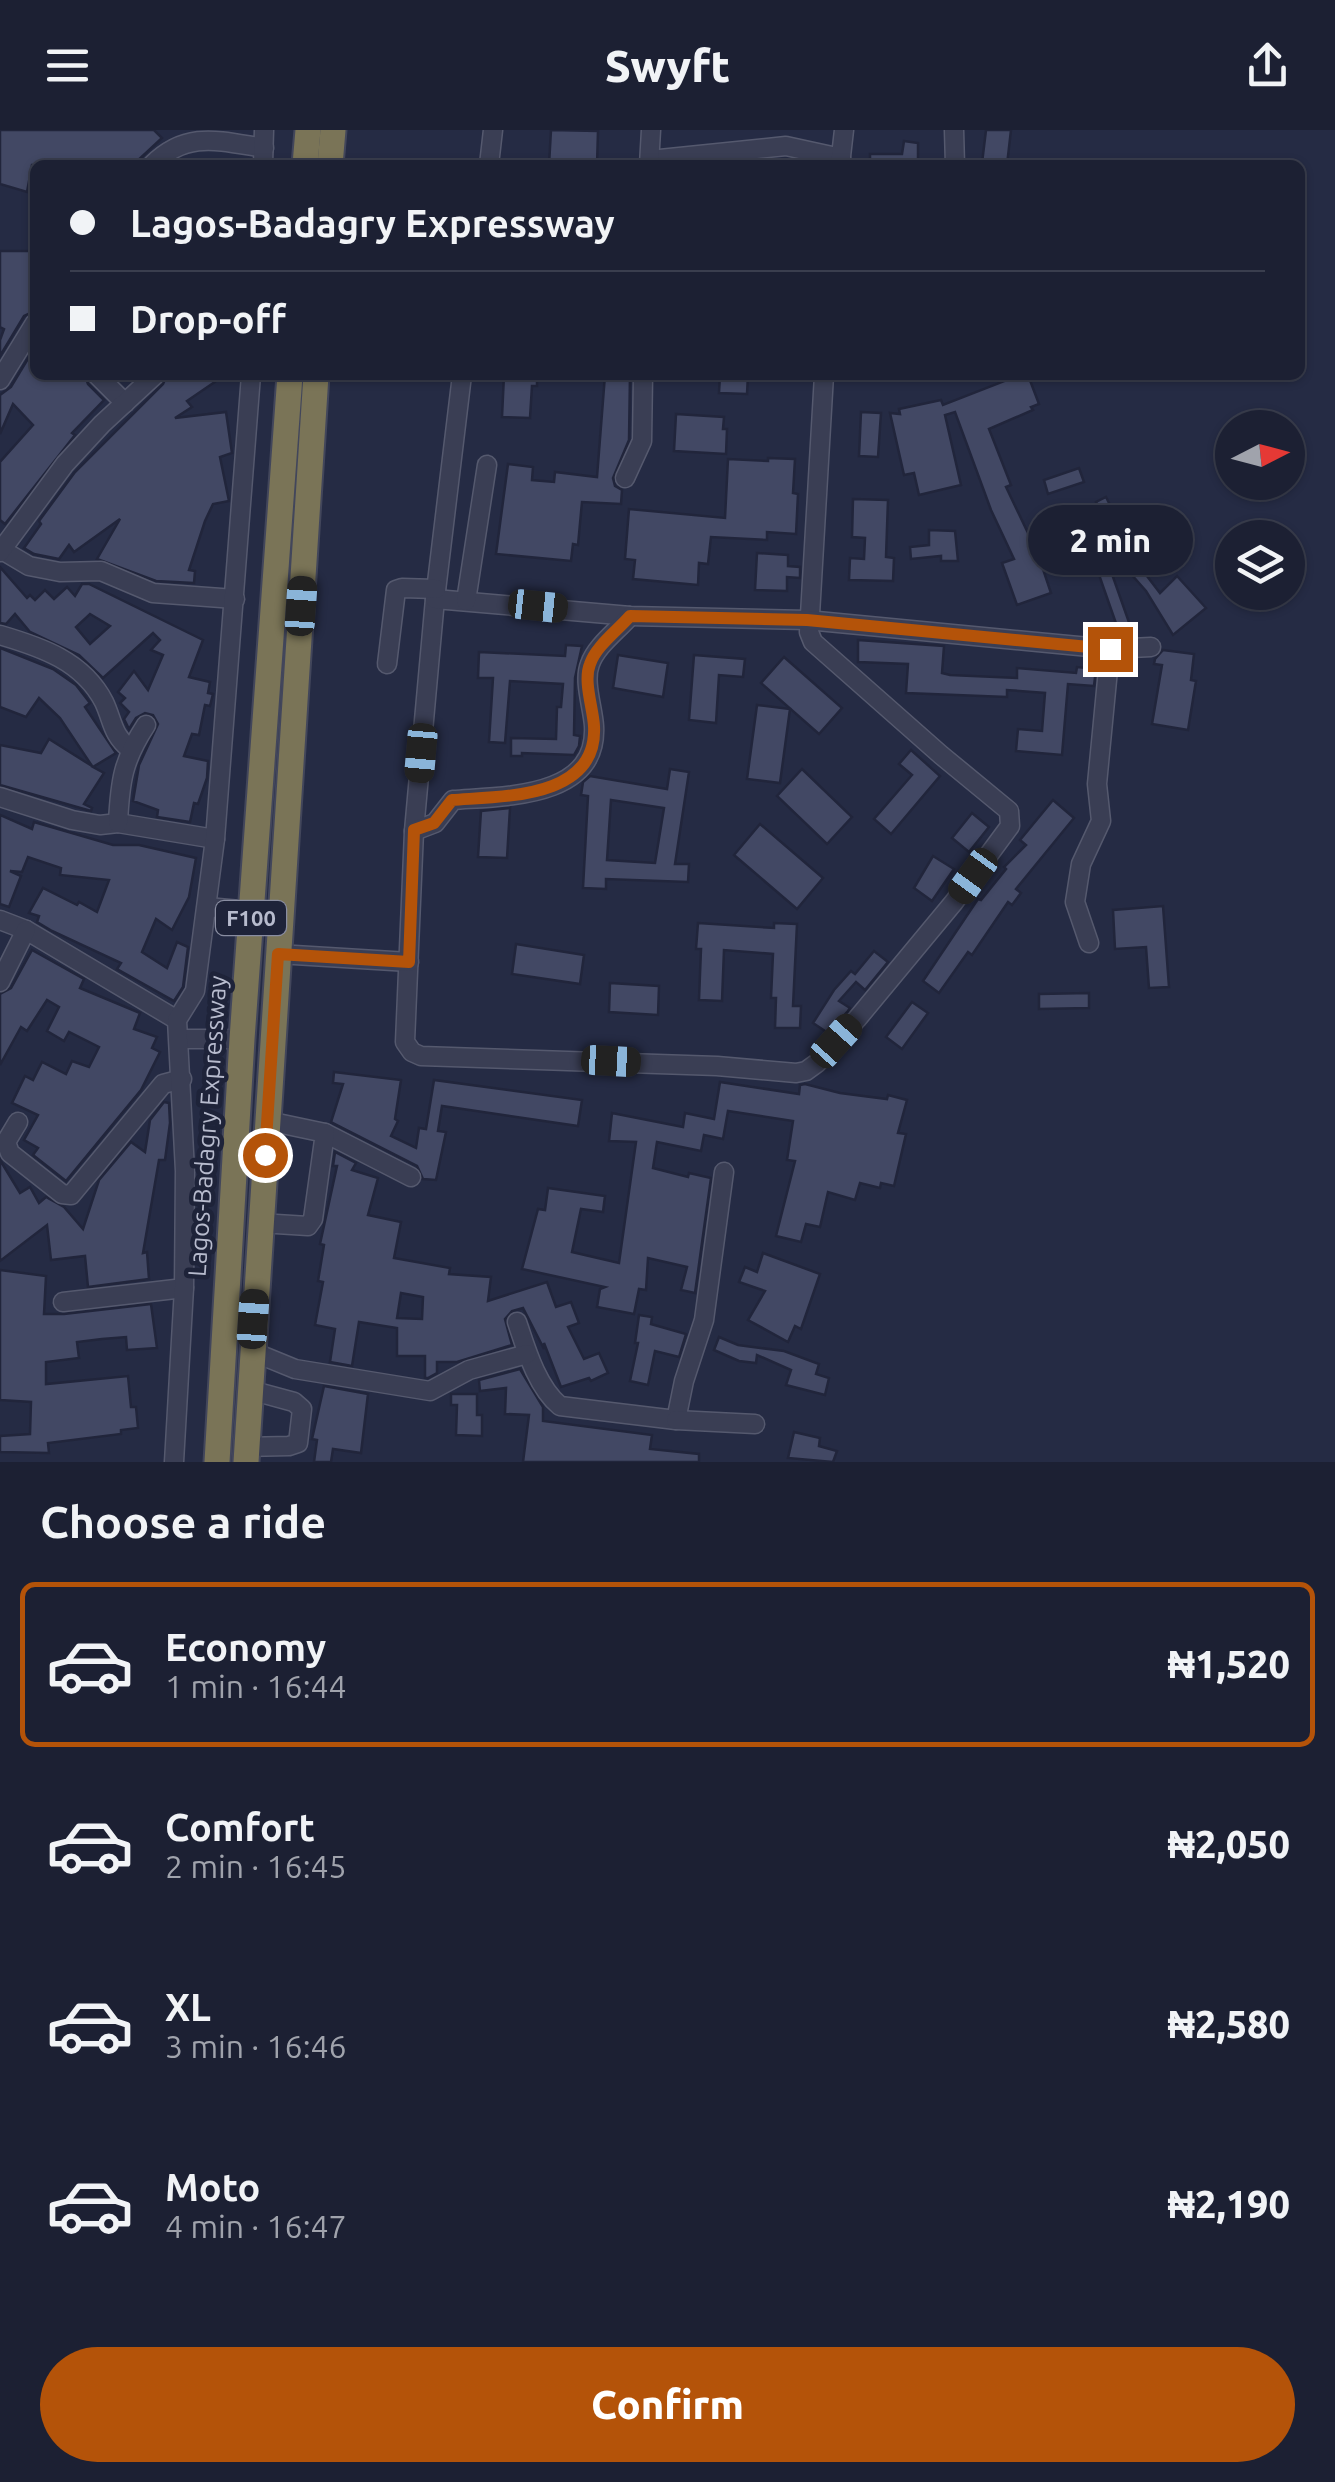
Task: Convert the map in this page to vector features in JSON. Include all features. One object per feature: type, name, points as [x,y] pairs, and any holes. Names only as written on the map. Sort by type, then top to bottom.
[{"type":"highway","points":[[305,160],[308,130]]},
{"type":"highway","points":[[330,160],[333,130]]},
{"type":"highway","name":"Lagos-Badagry Expressway","points":[[217,1462],[242,1038],[290,380]]},
{"type":"highway","name":"F100","points":[[246,1454],[316,380]]},
{"type":"street","points":[[489,160],[493,130]]},
{"type":"street","points":[[649,160],[651,130]]},
{"type":"street","points":[[841,160],[844,130]]},
{"type":"street","points":[[954,130],[956,160]]},
{"type":"street","points":[[158,160],[178,143],[198,139],[264,148]]},
{"type":"street","points":[[673,160],[786,146],[837,160]]},
{"type":"street","points":[[0,380],[30,332]]},
{"type":"street","points":[[102,380],[125,403]]},
{"type":"street","points":[[150,380],[65,464],[1,551],[28,566],[60,572],[100,571],[153,593],[235,599]]},
{"type":"street","points":[[174,1462],[184,1288],[182,1079],[177,1020],[195,991],[215,839],[250,380]]},
{"type":"street","points":[[461,380],[435,594],[414,830],[404,1042],[421,1056],[717,1066],[796,1073],[816,1064],[954,902],[1012,818],[1010,811],[813,642],[807,620],[824,380]]},
{"type":"street","points":[[625,478],[642,441],[643,380]]},
{"type":"street","points":[[466,601],[488,465]]},
{"type":"street","points":[[386,664],[396,590],[402,588],[466,601],[630,616],[807,620],[1110,649],[1151,647]]},
{"type":"street","points":[[414,830],[434,823],[452,800],[548,790],[572,775],[589,757],[594,731],[588,668],[596,651],[630,616]]},
{"type":"street","points":[[0,634],[78,667],[102,698],[112,730],[130,749]]},
{"type":"street","points":[[1089,943],[1074,902],[1081,864],[1101,822],[1097,784],[1110,649]]},
{"type":"street","points":[[118,823],[120,780],[130,749],[146,725]]},
{"type":"street","points":[[0,797],[72,820],[100,825],[118,823],[215,839]]},
{"type":"street","points":[[207,907],[251,911]]},
{"type":"street","points":[[0,920],[26,930],[177,1020]]},
{"type":"street","points":[[0,982],[26,930]]},
{"type":"street","points":[[278,954],[409,962]]},
{"type":"street","points":[[179,1040],[242,1038]]},
{"type":"street","points":[[18,1122],[6,1142],[10,1153],[62,1194],[71,1195],[163,1084],[182,1079]]},
{"type":"street","points":[[268,1122],[324,1133],[411,1176]]},
{"type":"street","points":[[260,1223],[308,1226],[313,1220],[324,1133]]},
{"type":"street","points":[[676,1420],[704,1320],[724,1172]]},
{"type":"street","points":[[63,1302],[184,1288]]},
{"type":"street","points":[[517,1322],[528,1354],[552,1399],[560,1406],[676,1420],[755,1424]]},
{"type":"street","points":[[251,1352],[295,1369],[430,1391],[469,1370],[528,1354]]},
{"type":"street","points":[[246,1454],[289,1446],[298,1442],[302,1431],[302,1410],[294,1402],[250,1390]]},
{"type":"building","points":[[0,130],[154,130],[162,138],[138,160],[30,160],[27,192],[0,184]]},
{"type":"building","points":[[551,130],[598,131],[597,160],[549,160]]},
{"type":"building","points":[[986,130],[1011,130],[1008,160],[982,160]]},
{"type":"building","points":[[904,141],[918,143],[918,160],[870,160],[870,154],[902,154]]},
{"type":"building","points":[[0,251],[30,251],[30,313],[24,316],[0,356],[4,329],[0,327]]},
{"type":"building","points":[[30,355],[30,380],[87,380],[104,400],[72,433],[75,435],[5,524],[0,520],[0,462],[33,425],[13,404],[0,434],[0,395],[11,387]]},
{"type":"building","points":[[165,380],[218,380],[187,401],[192,407],[175,418],[226,412],[232,453],[220,457],[229,501],[213,504],[205,521],[189,570],[195,571],[194,583],[156,581],[97,559],[120,519],[74,552],[69,545],[59,559],[24,548],[75,472]]},
{"type":"building","points":[[504,380],[537,380],[537,386],[532,386],[530,418],[502,417]]},
{"type":"building","points":[[605,380],[630,380],[629,440],[613,478],[615,486],[622,490],[621,504],[582,502],[578,545],[573,544],[571,561],[496,554],[508,464],[533,467],[532,480],[554,482],[555,472],[597,477]]},
{"type":"building","points":[[720,380],[748,380],[747,394],[719,393]]},
{"type":"building","points":[[1007,380],[1030,380],[1039,404],[989,429],[1011,485],[1006,487],[1038,554],[1051,593],[1017,605],[1002,563],[1014,559],[991,510],[955,412],[945,415],[961,485],[919,495],[914,473],[904,475],[890,413],[900,414],[899,409],[941,400],[943,405]]},
{"type":"building","points":[[861,412],[881,413],[878,457],[859,456]]},
{"type":"building","points":[[676,414],[724,417],[726,454],[674,451]]},
{"type":"building","points":[[728,459],[795,459],[796,534],[767,532],[767,540],[711,537],[708,564],[699,563],[698,585],[633,579],[635,560],[625,559],[629,509],[725,518]]},
{"type":"building","points":[[1079,468],[1084,482],[1048,494],[1044,480]]},
{"type":"building","points":[[1106,497],[1123,531],[1132,524],[1142,536],[1122,552],[1096,502]]},
{"type":"building","points":[[853,499],[888,500],[886,557],[894,558],[893,581],[849,580],[850,558],[864,559],[865,538],[852,537]]},
{"type":"building","points":[[1087,527],[1106,557],[1131,628],[1119,632],[1083,529]]},
{"type":"building","points":[[929,530],[955,531],[958,561],[941,561],[941,556],[911,559],[910,547],[929,545]]},
{"type":"building","points":[[757,553],[788,555],[788,566],[800,567],[800,578],[787,577],[787,591],[755,590]]},
{"type":"building","points":[[1134,559],[1160,593],[1177,576],[1206,608],[1173,635],[1146,591],[1123,565]]},
{"type":"building","points":[[0,567],[27,598],[30,595],[35,600],[45,590],[54,599],[67,587],[75,596],[82,584],[89,584],[203,640],[189,677],[210,682],[208,693],[213,694],[210,706],[205,705],[199,735],[192,734],[184,756],[208,761],[207,778],[198,804],[194,803],[190,822],[157,817],[158,810],[133,801],[139,765],[158,724],[153,715],[145,713],[129,729],[124,719],[129,712],[120,703],[125,698],[118,692],[134,671],[148,690],[163,655],[151,650],[160,640],[153,633],[103,678],[79,655],[30,632],[15,614],[6,624],[0,623]],"holes":[[[90,614],[110,626],[90,644],[76,627]]]},
{"type":"building","points":[[858,640],[944,646],[942,673],[950,675],[1017,678],[1017,668],[1076,673],[1077,667],[1096,669],[1094,686],[1068,684],[1062,755],[1016,751],[1018,729],[1042,731],[1045,693],[1007,690],[1007,697],[906,693],[908,664],[858,662]]},
{"type":"building","points":[[566,645],[582,646],[575,678],[574,735],[580,736],[579,746],[574,755],[511,756],[511,738],[556,739],[557,707],[561,707],[563,684],[510,681],[505,743],[489,742],[493,678],[478,678],[479,652],[565,656]]},
{"type":"building","points":[[0,648],[53,669],[76,685],[90,703],[85,707],[116,753],[93,767],[104,773],[84,804],[91,811],[0,785],[0,745],[41,753],[49,739],[92,766],[60,718],[39,698],[26,717],[0,707]]},
{"type":"building","points":[[1163,650],[1194,654],[1191,680],[1196,681],[1188,730],[1152,724],[1162,665],[1154,664]]},
{"type":"building","points":[[618,655],[668,663],[663,697],[613,688]]},
{"type":"building","points":[[694,655],[745,659],[743,677],[719,675],[716,723],[689,720]]},
{"type":"building","points":[[784,657],[842,708],[819,734],[761,683]]},
{"type":"building","points":[[757,705],[790,709],[780,783],[747,779]]},
{"type":"building","points":[[911,750],[940,776],[891,834],[874,819],[912,775],[899,764]]},
{"type":"building","points":[[670,769],[689,772],[675,864],[689,864],[688,882],[606,879],[606,889],[583,888],[588,796],[581,795],[583,782],[590,776],[667,789]],"holes":[[[611,800],[664,808],[655,863],[607,860]]]},
{"type":"building","points":[[802,769],[852,817],[827,844],[777,796]]},
{"type":"building","points":[[1053,800],[1074,818],[1016,889],[1021,893],[1012,905],[1008,902],[972,955],[968,952],[939,993],[923,981],[978,899],[1026,845],[1020,840]]},
{"type":"building","points":[[510,808],[507,858],[478,857],[481,811]]},
{"type":"building","points":[[972,813],[989,827],[969,852],[952,838]]},
{"type":"building","points":[[0,815],[32,829],[34,822],[113,845],[139,845],[196,858],[189,897],[172,930],[156,919],[142,952],[167,968],[177,942],[188,947],[183,987],[174,1001],[117,969],[121,963],[52,931],[37,922],[39,916],[29,913],[43,888],[97,912],[109,880],[60,875],[61,868],[28,857],[22,872],[10,871],[21,876],[9,907],[0,904]]},
{"type":"building","points":[[760,824],[823,878],[797,909],[734,855]]},
{"type":"building","points":[[933,856],[954,869],[932,901],[914,888]]},
{"type":"building","points":[[1163,906],[1169,987],[1149,988],[1146,947],[1115,949],[1113,910]]},
{"type":"building","points":[[698,923],[774,928],[774,923],[797,924],[793,1006],[801,1006],[800,1028],[775,1028],[776,998],[771,998],[773,954],[724,950],[722,1001],[699,1000]]},
{"type":"building","points":[[516,944],[584,955],[580,984],[512,974]]},
{"type":"building","points":[[32,950],[84,979],[80,988],[140,1013],[134,1029],[157,1037],[152,1048],[160,1052],[141,1090],[66,1181],[33,1155],[38,1148],[24,1140],[38,1115],[12,1103],[25,1076],[33,1080],[42,1062],[66,1074],[72,1061],[89,1067],[99,1047],[69,1032],[64,1041],[47,1031],[59,1007],[47,1000],[27,1031],[21,1027],[0,1065],[0,994],[11,988]]},
{"type":"building","points":[[874,951],[888,962],[865,990],[856,982],[839,1001],[850,1008],[848,1011],[828,1033],[813,1023],[834,990],[851,971],[855,974]]},
{"type":"building","points":[[610,983],[659,986],[658,1015],[609,1012]]},
{"type":"building","points":[[1089,993],[1089,1008],[1039,1009],[1039,994]]},
{"type":"building","points":[[912,1002],[928,1013],[902,1049],[886,1037]]},
{"type":"building","points":[[334,1072],[401,1080],[395,1119],[398,1121],[391,1136],[416,1148],[419,1128],[426,1129],[434,1080],[582,1100],[578,1126],[442,1106],[438,1131],[446,1132],[436,1180],[423,1179],[417,1166],[331,1122],[343,1084],[333,1083]]},
{"type":"building","points":[[720,1082],[799,1094],[800,1085],[805,1084],[840,1093],[907,1100],[898,1133],[906,1134],[894,1186],[881,1183],[880,1188],[860,1183],[855,1200],[828,1192],[820,1227],[806,1224],[801,1242],[776,1236],[795,1161],[787,1160],[793,1121],[728,1111],[723,1139],[704,1135],[701,1151],[657,1142],[653,1168],[711,1178],[695,1293],[681,1290],[687,1267],[648,1258],[646,1290],[639,1289],[634,1314],[597,1307],[600,1289],[605,1287],[522,1269],[538,1209],[545,1210],[548,1188],[605,1196],[603,1212],[581,1209],[572,1252],[619,1263],[636,1142],[609,1141],[612,1113],[683,1127],[685,1113],[714,1119]]},
{"type":"building","points":[[164,1102],[169,1103],[170,1123],[165,1160],[159,1160],[143,1253],[147,1252],[149,1279],[88,1287],[85,1256],[51,1260],[47,1225],[0,1261],[0,1160],[20,1193],[30,1187],[39,1203],[46,1197],[64,1207],[83,1229],[99,1180],[131,1142],[145,1152],[150,1120]]},
{"type":"building","points":[[335,1152],[356,1163],[352,1170],[378,1178],[368,1215],[401,1222],[394,1258],[450,1268],[449,1274],[491,1277],[488,1301],[547,1282],[556,1307],[571,1302],[579,1323],[568,1327],[584,1359],[599,1353],[608,1373],[561,1387],[544,1343],[544,1349],[523,1308],[512,1311],[505,1319],[512,1345],[457,1362],[437,1362],[437,1373],[428,1378],[425,1356],[397,1356],[397,1328],[359,1322],[352,1366],[330,1362],[335,1329],[315,1325],[323,1282],[318,1281],[324,1245],[320,1244],[337,1166],[333,1166]],"holes":[[[401,1293],[423,1297],[422,1319],[397,1318]]]},
{"type":"building","points":[[763,1253],[820,1274],[801,1329],[795,1326],[788,1342],[748,1320],[765,1291],[739,1282],[745,1267],[757,1272]]},
{"type":"building","points":[[0,1270],[46,1276],[44,1314],[151,1304],[157,1348],[127,1350],[126,1337],[77,1342],[79,1358],[46,1362],[46,1384],[128,1376],[138,1428],[121,1430],[121,1434],[48,1443],[49,1453],[0,1452],[0,1436],[30,1434],[31,1402],[0,1400]]},
{"type":"building","points":[[639,1315],[652,1317],[651,1324],[686,1334],[679,1357],[655,1351],[648,1385],[630,1381]]},
{"type":"building","points":[[719,1337],[738,1345],[784,1351],[819,1364],[816,1374],[829,1378],[825,1395],[786,1385],[791,1370],[757,1355],[756,1363],[739,1361],[714,1350]]},
{"type":"building","points":[[520,1369],[543,1407],[543,1421],[652,1435],[650,1449],[699,1454],[699,1462],[523,1462],[529,1415],[505,1414],[506,1388],[480,1391],[479,1380]]},
{"type":"building","points":[[324,1386],[368,1394],[361,1453],[333,1449],[331,1462],[314,1462],[317,1440],[312,1439]]},
{"type":"building","points":[[451,1394],[477,1394],[482,1436],[456,1435],[457,1405],[451,1405]]},
{"type":"building","points":[[794,1432],[820,1438],[819,1446],[837,1451],[833,1462],[788,1458]]},
{"type":"route","points":[[265,1155],[278,954],[409,962],[414,830],[434,823],[452,800],[548,790],[572,775],[589,757],[594,731],[588,668],[596,651],[630,616],[807,620],[1110,649]]}]
